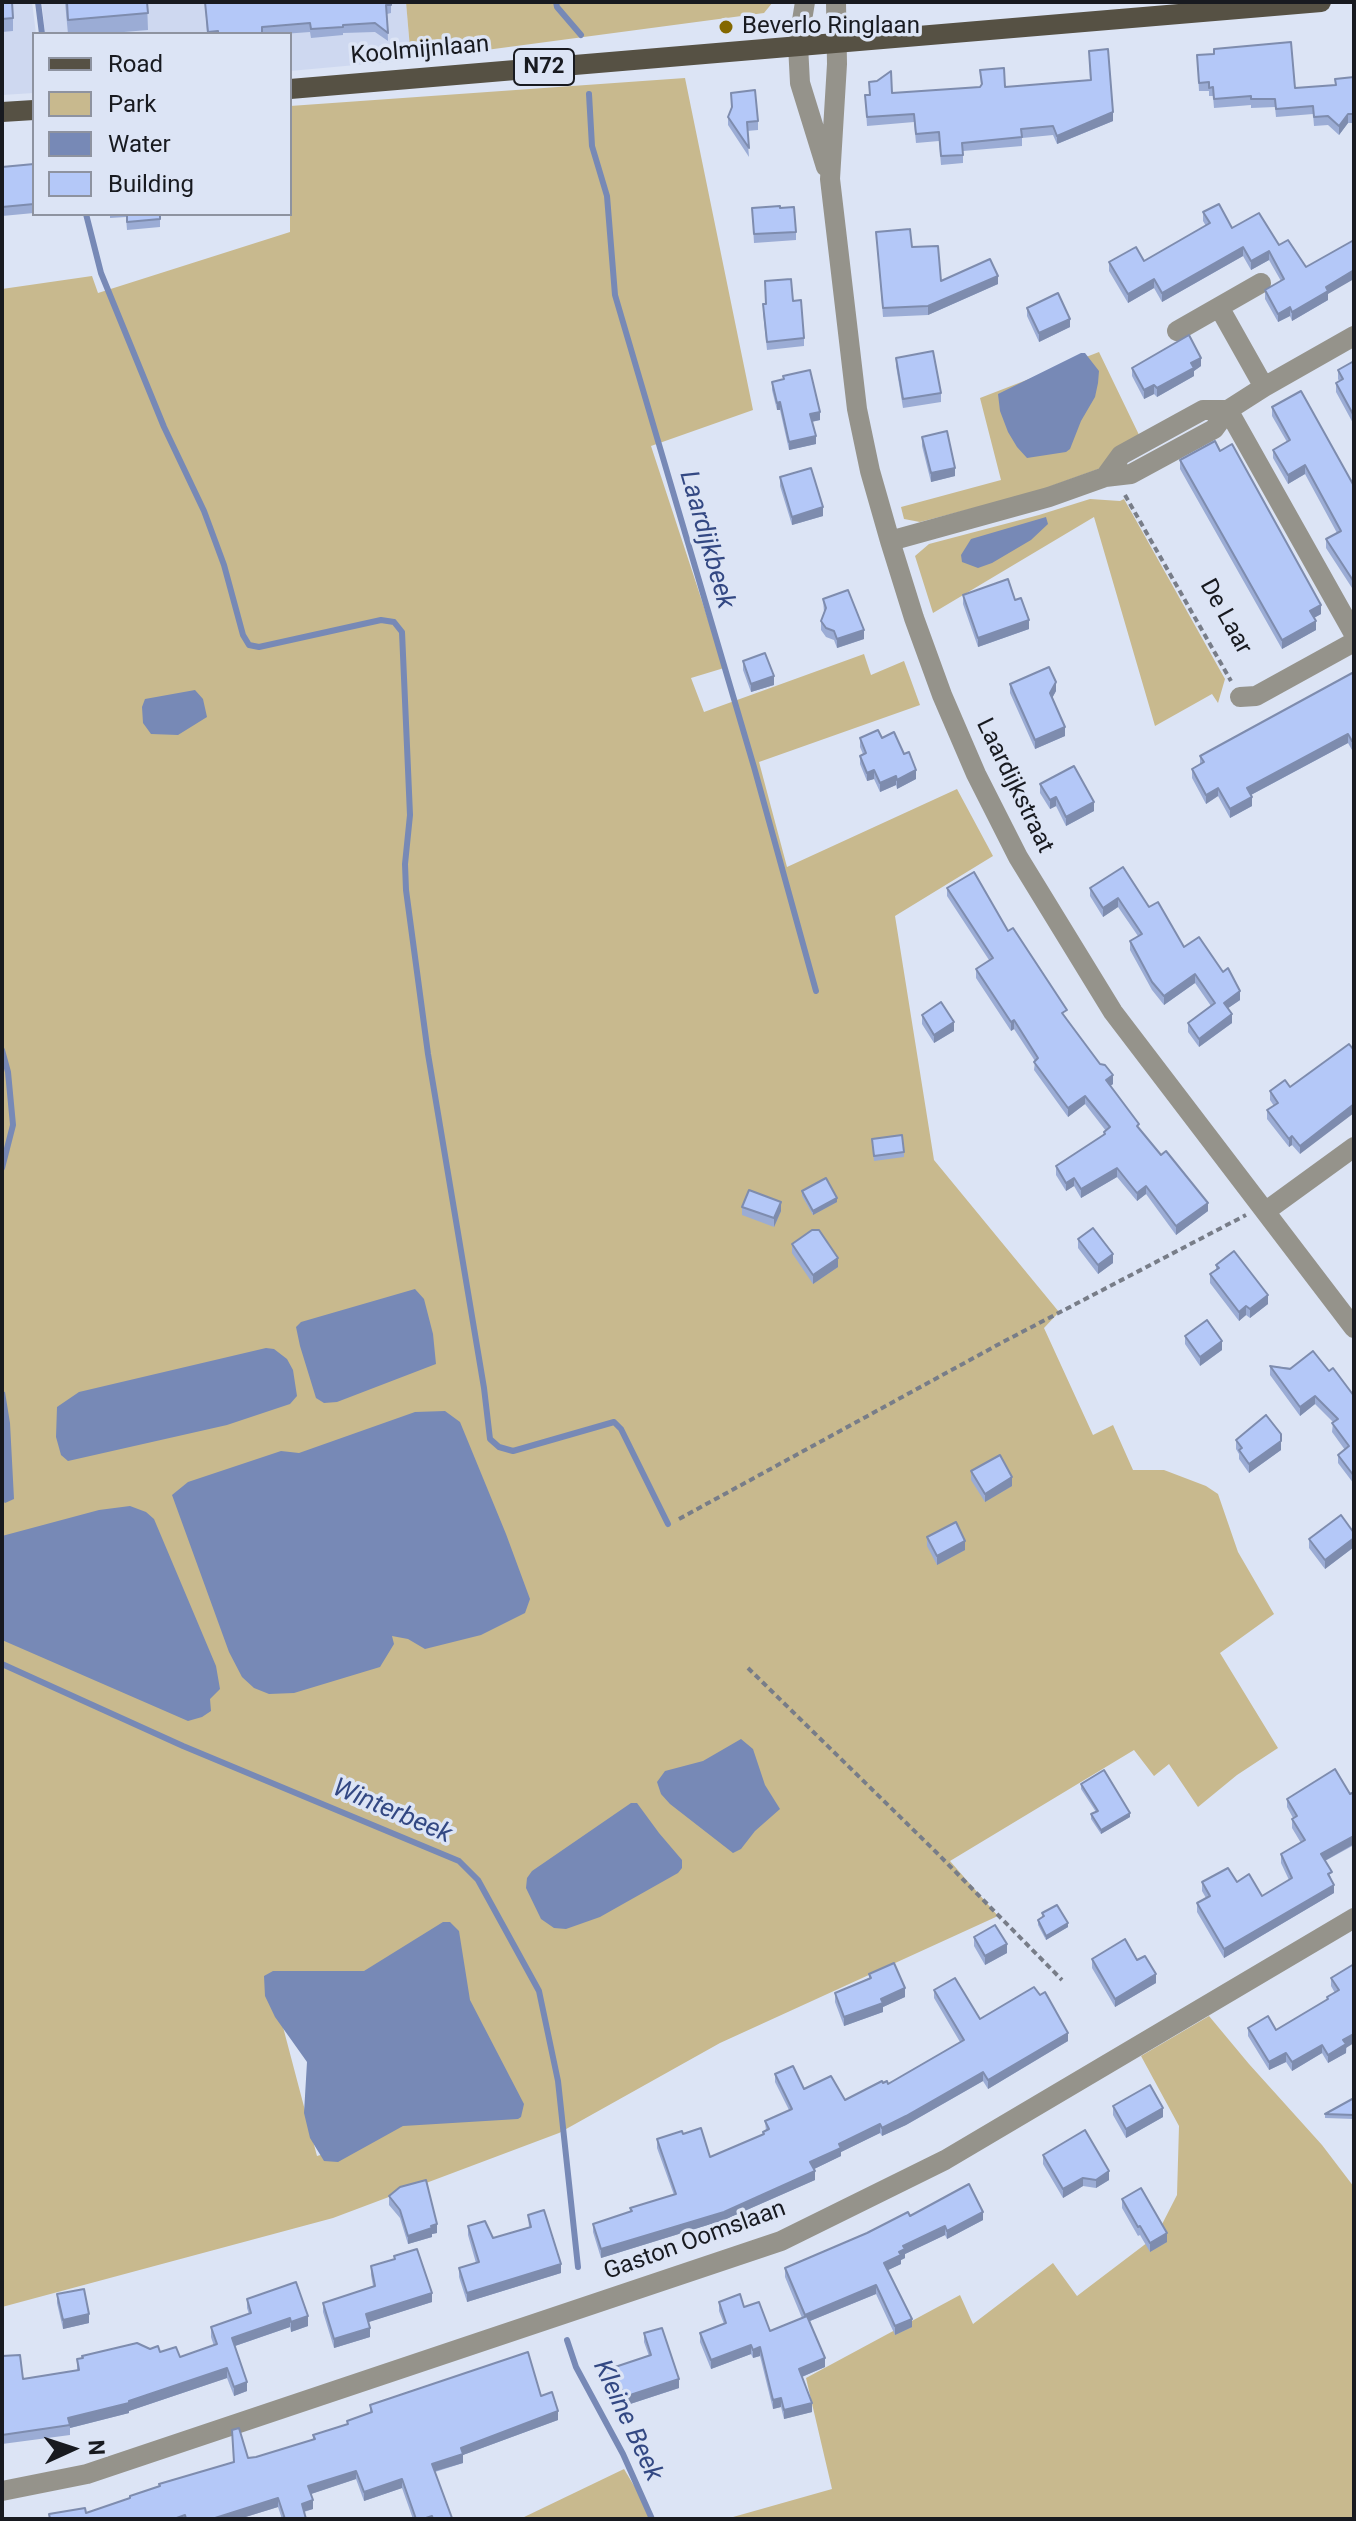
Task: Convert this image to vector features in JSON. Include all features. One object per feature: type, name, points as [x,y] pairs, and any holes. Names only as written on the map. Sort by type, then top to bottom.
[{"type":"main road","name":"Koolmijnlaan","points":[[292,89],[1321,2]]},
{"type":"main road","points":[[2,112],[32,110]]},
{"type":"street","name":"Laardijkstraat","points":[[805,2],[798,45],[800,83],[830,179]]},
{"type":"street","name":"Laardijkstraat","points":[[836,2],[830,179],[857,409],[870,471],[890,541],[942,695],[976,774],[1018,857],[1113,1012],[1354,1328]]},
{"type":"street","points":[[1177,331],[1261,283]]},
{"type":"street","points":[[1219,307],[1264,387]]},
{"type":"street","points":[[890,541],[1049,497],[1105,477],[1131,474],[1214,429],[1228,410],[1354,336]]},
{"type":"street","points":[[1228,410],[1354,634]]},
{"type":"street","points":[[1240,697],[1256,696],[1354,642]]},
{"type":"street","points":[[1264,1209],[1354,1147]]},
{"type":"street","name":"Gaston Oomslaan","points":[[2,2491],[87,2474],[781,2241],[945,2160],[1354,1918]]},
{"type":"path","name":"De Laar","points":[[1120,498],[1126,495],[1240,697]]},
{"type":"path","points":[[679,1519],[1001,1343],[1264,1209]]},
{"type":"path","points":[[748,1668],[926,1841],[1062,1980]]},
{"type":"shaded area","points":[[2,2],[32,2],[36,32],[32,32],[32,93],[2,95]]},
{"type":"shaded area","points":[[42,2],[406,2],[411,60],[292,71],[292,32],[45,32]]},
{"type":"green space","points":[[406,2],[773,2],[764,13],[411,60]]},
{"type":"green space","points":[[685,78],[753,410],[651,446],[724,668],[691,678],[704,712],[864,654],[871,675],[904,661],[920,705],[759,762],[787,867],[957,789],[993,856],[895,916],[934,1160],[1059,1312],[1044,1328],[1093,1435],[1113,1425],[1133,1470],[1164,1470],[1206,1486],[1218,1494],[1238,1552],[1274,1614],[1220,1653],[1278,1748],[1237,1775],[1198,1807],[1169,1764],[1154,1776],[1134,1750],[950,1861],[998,1916],[720,2043],[559,2133],[333,2218],[2,2307],[2,289],[92,276],[98,293],[290,232],[292,106]],"holes":[[[375,1968],[334,2151],[317,2156],[278,2008]]]},
{"type":"green space","points":[[1099,352],[1141,439],[1101,468],[1032,493],[920,522],[904,519],[901,507],[1001,480],[980,398]]},
{"type":"green space","points":[[1090,499],[1124,499],[1225,679],[1218,703],[1212,694],[1155,726],[1094,517],[933,613],[915,556],[929,544]]},
{"type":"green space","points":[[1209,2016],[1322,2145],[1354,2187],[1354,2519],[726,2519],[832,2489],[806,2378],[960,2295],[973,2324],[1053,2263],[1077,2296],[1156,2236],[1177,2195],[1179,2126],[1141,2056]]},
{"type":"green space","points":[[624,2469],[654,2519],[520,2519]]},
{"type":"water","points":[[1085,353],[1099,371],[1098,383],[1095,397],[1070,449],[1027,458],[1008,432],[998,394]]},
{"type":"water","points":[[1046,517],[1048,524],[1031,540],[992,563],[978,568],[962,562],[961,555],[971,539]]},
{"type":"water","points":[[195,690],[203,699],[207,717],[178,735],[151,734],[143,723],[145,699]]},
{"type":"water","points":[[415,1289],[424,1299],[433,1334],[436,1364],[337,1402],[324,1403],[316,1398],[296,1327],[301,1322]]},
{"type":"water","points":[[266,1348],[274,1349],[287,1359],[293,1370],[297,1396],[290,1404],[227,1425],[68,1461],[61,1455],[56,1437],[57,1407],[79,1392]]},
{"type":"water","points":[[2,1391],[5,1392],[10,1423],[14,1499],[5,1503],[2,1500]]},
{"type":"water","points":[[445,1411],[460,1422],[506,1534],[530,1599],[525,1613],[481,1635],[425,1649],[408,1639],[392,1636],[394,1644],[380,1667],[294,1693],[269,1694],[254,1688],[242,1677],[229,1652],[172,1495],[188,1482],[281,1451],[299,1453],[415,1412]]},
{"type":"water","points":[[130,1506],[154,1519],[216,1666],[220,1689],[210,1699],[211,1711],[202,1717],[188,1721],[2,1640],[2,1536],[99,1510]]},
{"type":"water","points":[[741,1739],[753,1749],[765,1785],[780,1809],[755,1831],[741,1849],[733,1853],[670,1804],[661,1794],[657,1782],[665,1771],[703,1761]]},
{"type":"water","points":[[631,1803],[637,1803],[682,1860],[682,1868],[600,1917],[566,1929],[554,1928],[541,1919],[526,1888],[532,1871]]},
{"type":"water","points":[[443,1922],[450,1922],[459,1931],[470,2000],[524,2104],[521,2117],[403,2126],[338,2162],[324,2161],[310,2138],[304,2113],[307,2062],[275,2017],[265,1996],[264,1976],[273,1971],[364,1971]]},
{"type":"building","points":[[2,2],[12,2],[13,18],[2,19]]},
{"type":"building","points":[[67,2],[147,2],[148,13],[68,20]]},
{"type":"building","points":[[205,2],[391,2],[391,5],[386,5],[388,33],[375,23],[311,29],[310,23],[262,27],[262,32],[208,32]]},
{"type":"building","points":[[1291,42],[1295,88],[1336,85],[1335,79],[1354,77],[1354,114],[1348,114],[1339,126],[1328,116],[1314,117],[1313,106],[1276,109],[1275,99],[1251,99],[1251,96],[1214,99],[1213,87],[1209,88],[1209,82],[1199,83],[1197,55],[1214,54],[1214,49]]},
{"type":"building","points":[[1108,49],[1113,112],[1057,136],[1053,126],[1021,129],[1022,137],[962,143],[963,155],[941,156],[939,132],[916,134],[914,114],[867,117],[865,95],[870,95],[869,82],[877,81],[891,71],[892,93],[980,87],[980,70],[1004,68],[1005,87],[1091,80],[1089,51]]},
{"type":"building","points":[[755,90],[758,121],[747,122],[749,148],[728,117],[732,107],[731,93]]},
{"type":"building","points":[[32,164],[32,204],[2,207],[2,167]]},
{"type":"building","points":[[1219,204],[1232,228],[1259,213],[1279,245],[1288,240],[1306,267],[1354,240],[1354,270],[1326,287],[1328,291],[1292,312],[1290,307],[1278,314],[1265,290],[1284,279],[1269,251],[1251,261],[1243,247],[1162,293],[1154,279],[1128,294],[1109,262],[1136,247],[1144,261],[1210,223],[1203,212]]},
{"type":"building","points":[[794,207],[796,232],[754,234],[752,208]]},
{"type":"building","points":[[127,216],[160,216],[160,219],[127,222]]},
{"type":"building","points":[[910,229],[912,247],[938,246],[941,281],[990,259],[998,276],[928,306],[883,308],[876,232]]},
{"type":"building","points":[[791,279],[793,301],[801,300],[804,338],[767,342],[763,304],[766,304],[765,281]]},
{"type":"building","points":[[1058,293],[1070,319],[1039,333],[1027,308]]},
{"type":"building","points":[[1189,335],[1201,358],[1191,363],[1194,368],[1157,388],[1154,385],[1144,390],[1132,368]]},
{"type":"building","points":[[933,351],[941,393],[903,399],[896,358]]},
{"type":"building","points":[[1354,361],[1354,416],[1336,383],[1343,379],[1338,370]]},
{"type":"building","points":[[810,370],[820,412],[810,414],[816,436],[789,442],[772,382],[784,379],[783,376]]},
{"type":"building","points":[[1301,391],[1354,486],[1354,582],[1326,539],[1341,531],[1305,465],[1288,475],[1273,450],[1290,440],[1272,407]]},
{"type":"building","points":[[947,431],[955,468],[931,473],[922,437]]},
{"type":"building","points":[[1215,441],[1220,451],[1232,444],[1321,605],[1310,611],[1316,621],[1282,640],[1180,460]]},
{"type":"building","points":[[811,468],[823,507],[792,517],[780,477]]},
{"type":"building","points":[[1008,579],[1015,600],[1021,598],[1029,620],[978,638],[963,595]]},
{"type":"building","points":[[848,590],[864,630],[837,639],[834,631],[826,628],[821,621],[826,608],[823,599]]},
{"type":"building","points":[[765,653],[774,676],[751,684],[743,661]]},
{"type":"building","points":[[1049,667],[1056,682],[1050,693],[1065,727],[1035,740],[1010,684]]},
{"type":"building","points":[[1354,672],[1354,740],[1348,734],[1247,788],[1252,797],[1230,809],[1218,788],[1206,795],[1192,769],[1204,762],[1200,756]]},
{"type":"building","points":[[878,730],[882,738],[894,732],[904,754],[909,752],[916,770],[897,780],[896,776],[880,783],[874,770],[867,773],[860,756],[866,753],[860,738]]},
{"type":"building","points":[[1074,766],[1094,802],[1066,817],[1056,797],[1050,800],[1040,784]]},
{"type":"building","points":[[1123,867],[1149,907],[1158,902],[1184,947],[1199,937],[1223,972],[1228,968],[1240,991],[1224,1003],[1232,1014],[1199,1039],[1188,1023],[1215,1003],[1195,974],[1164,996],[1152,982],[1130,941],[1142,934],[1118,898],[1103,908],[1090,888]]},
{"type":"building","points":[[974,872],[1008,931],[1013,928],[1067,1010],[1062,1013],[1100,1064],[1105,1065],[1113,1075],[1106,1080],[1139,1124],[1137,1126],[1161,1155],[1166,1151],[1208,1203],[1176,1226],[1146,1186],[1137,1193],[1117,1168],[1081,1189],[1074,1178],[1066,1183],[1056,1166],[1105,1134],[1110,1127],[1085,1096],[1068,1108],[1034,1062],[1038,1058],[1014,1020],[1011,1022],[976,969],[993,958],[947,888]]},
{"type":"building","points":[[941,1002],[954,1022],[934,1035],[922,1015]]},
{"type":"building","points":[[1349,1044],[1354,1048],[1354,1104],[1300,1146],[1292,1136],[1289,1139],[1267,1110],[1278,1103],[1270,1091],[1285,1080],[1290,1087]]},
{"type":"building","points":[[902,1135],[904,1152],[874,1156],[872,1139]]},
{"type":"building","points":[[826,1178],[837,1198],[813,1211],[802,1191]]},
{"type":"building","points":[[749,1190],[781,1202],[774,1218],[742,1207]]},
{"type":"building","points":[[1093,1228],[1113,1254],[1098,1265],[1078,1239]]},
{"type":"building","points":[[812,1230],[819,1230],[838,1258],[813,1275],[792,1244]]},
{"type":"building","points":[[1234,1251],[1268,1295],[1250,1309],[1246,1306],[1239,1312],[1210,1274]]},
{"type":"building","points":[[1207,1320],[1222,1341],[1200,1357],[1185,1336]]},
{"type":"building","points":[[1313,1351],[1329,1371],[1333,1368],[1354,1396],[1354,1476],[1338,1455],[1349,1446],[1332,1423],[1338,1419],[1315,1396],[1300,1407],[1270,1366],[1290,1369]]},
{"type":"building","points":[[1266,1415],[1281,1434],[1281,1441],[1249,1464],[1236,1440]]},
{"type":"building","points":[[1000,1455],[1012,1477],[985,1494],[971,1471]]},
{"type":"building","points":[[1341,1515],[1354,1533],[1354,1538],[1325,1560],[1309,1539]]},
{"type":"building","points":[[956,1522],[965,1541],[937,1556],[927,1537]]},
{"type":"building","points":[[1335,1769],[1350,1794],[1354,1792],[1354,1836],[1321,1854],[1332,1872],[1328,1874],[1334,1885],[1224,1949],[1197,1903],[1210,1896],[1202,1882],[1228,1868],[1237,1882],[1249,1874],[1262,1896],[1292,1878],[1281,1854],[1305,1840],[1292,1819],[1297,1816],[1287,1799]]},
{"type":"building","points":[[1104,1770],[1130,1813],[1101,1830],[1091,1814],[1098,1811],[1081,1784]]},
{"type":"building","points":[[1057,1905],[1068,1923],[1046,1936],[1038,1920],[1044,1916],[1042,1913]]},
{"type":"building","points":[[995,1925],[1007,1944],[985,1956],[974,1937]]},
{"type":"building","points":[[1125,1939],[1137,1960],[1145,1956],[1156,1974],[1115,1999],[1092,1959]]},
{"type":"building","points":[[894,1963],[905,1988],[881,1999],[883,2003],[844,2017],[835,1993],[871,1978],[869,1974]]},
{"type":"building","points":[[1354,1964],[1354,2034],[1343,2040],[1346,2044],[1328,2055],[1322,2045],[1292,2062],[1286,2053],[1269,2062],[1248,2028],[1268,2016],[1276,2030],[1328,1999],[1339,1990],[1331,1978]]},
{"type":"building","points":[[955,1978],[980,2019],[1034,1987],[1040,1995],[1045,1992],[1068,2033],[988,2080],[983,2072],[882,2128],[880,2124],[839,2144],[841,2148],[810,2162],[815,2171],[724,2212],[601,2249],[593,2224],[632,2211],[630,2208],[676,2194],[657,2139],[701,2128],[710,2157],[764,2134],[769,2129],[765,2121],[792,2109],[775,2074],[793,2066],[804,2089],[831,2076],[845,2100],[882,2081],[888,2084],[964,2040],[934,1990]]},
{"type":"building","points":[[1150,2085],[1163,2108],[1126,2129],[1113,2106]]},
{"type":"building","points":[[1354,2098],[1354,2115],[1325,2114]]},
{"type":"building","points":[[1085,2130],[1109,2171],[1096,2180],[1083,2178],[1063,2189],[1043,2155]]},
{"type":"building","points":[[426,2180],[437,2224],[408,2236],[400,2210],[389,2196],[400,2187]]},
{"type":"building","points":[[969,2184],[983,2212],[947,2231],[945,2226],[903,2246],[905,2249],[899,2252],[901,2255],[884,2263],[912,2319],[895,2326],[876,2285],[805,2315],[785,2268],[908,2212],[910,2216]]},
{"type":"building","points":[[1141,2188],[1167,2233],[1150,2243],[1122,2199]]},
{"type":"building","points":[[544,2210],[561,2264],[467,2293],[459,2268],[479,2262],[468,2226],[485,2221],[493,2238],[531,2227],[528,2215]]},
{"type":"building","points":[[417,2249],[432,2293],[366,2314],[370,2328],[334,2339],[323,2303],[375,2286],[371,2266]]},
{"type":"building","points":[[296,2282],[308,2316],[291,2322],[290,2318],[232,2338],[247,2382],[234,2387],[227,2368],[129,2403],[68,2418],[70,2425],[2,2435],[2,2356],[20,2355],[23,2379],[79,2370],[77,2359],[82,2356],[137,2343],[150,2349],[158,2346],[160,2352],[176,2347],[180,2357],[217,2344],[211,2327],[251,2313],[247,2299]]},
{"type":"building","points":[[84,2289],[89,2314],[63,2320],[57,2294]]},
{"type":"building","points":[[740,2294],[744,2307],[759,2302],[770,2331],[807,2316],[825,2358],[799,2369],[812,2403],[784,2410],[781,2398],[773,2400],[760,2347],[753,2350],[751,2345],[711,2360],[700,2333],[726,2323],[719,2302]]},
{"type":"building","points":[[662,2328],[679,2379],[624,2397],[620,2385],[606,2389],[600,2372],[651,2355],[644,2333]]},
{"type":"building","points":[[528,2352],[541,2396],[552,2392],[558,2411],[461,2448],[463,2454],[432,2464],[450,2519],[433,2519],[432,2516],[416,2519],[402,2479],[364,2492],[356,2471],[308,2486],[313,2500],[302,2504],[306,2519],[285,2519],[278,2498],[212,2519],[186,2519],[185,2515],[174,2519],[50,2519],[49,2514],[85,2508],[86,2513],[159,2484],[234,2462],[232,2430],[239,2428],[248,2458],[256,2457],[315,2439],[313,2435],[348,2424],[347,2421],[372,2412],[370,2405]]},
{"type":"waterway","points":[[38,2],[42,32]]},
{"type":"waterway","name":"Laardijkbeek","points":[[556,2],[581,35]]},
{"type":"waterway","name":"Laardijkbeek","points":[[589,94],[592,146],[607,196],[615,295],[754,767],[816,991]]},
{"type":"waterway","points":[[87,216],[101,273],[164,427],[204,511],[224,565],[243,635],[249,645],[259,647],[381,620],[394,622],[402,632],[410,815],[406,890],[428,1054],[490,1439],[499,1447],[513,1451],[614,1422],[621,1429],[668,1524]]},
{"type":"waterway","name":"Winterbeek","points":[[2,1050],[8,1072],[13,1125],[2,1168]]},
{"type":"waterway","name":"Winterbeek","points":[[2,1664],[183,1746],[459,1861],[478,1880],[539,1991],[558,2081],[578,2267]]},
{"type":"waterway","name":"Kleine Beek","points":[[567,2340],[576,2367],[623,2454],[652,2519]]},
{"type":"place","name":"Beverlo Ringlaan","points":[[726,27]]}]
